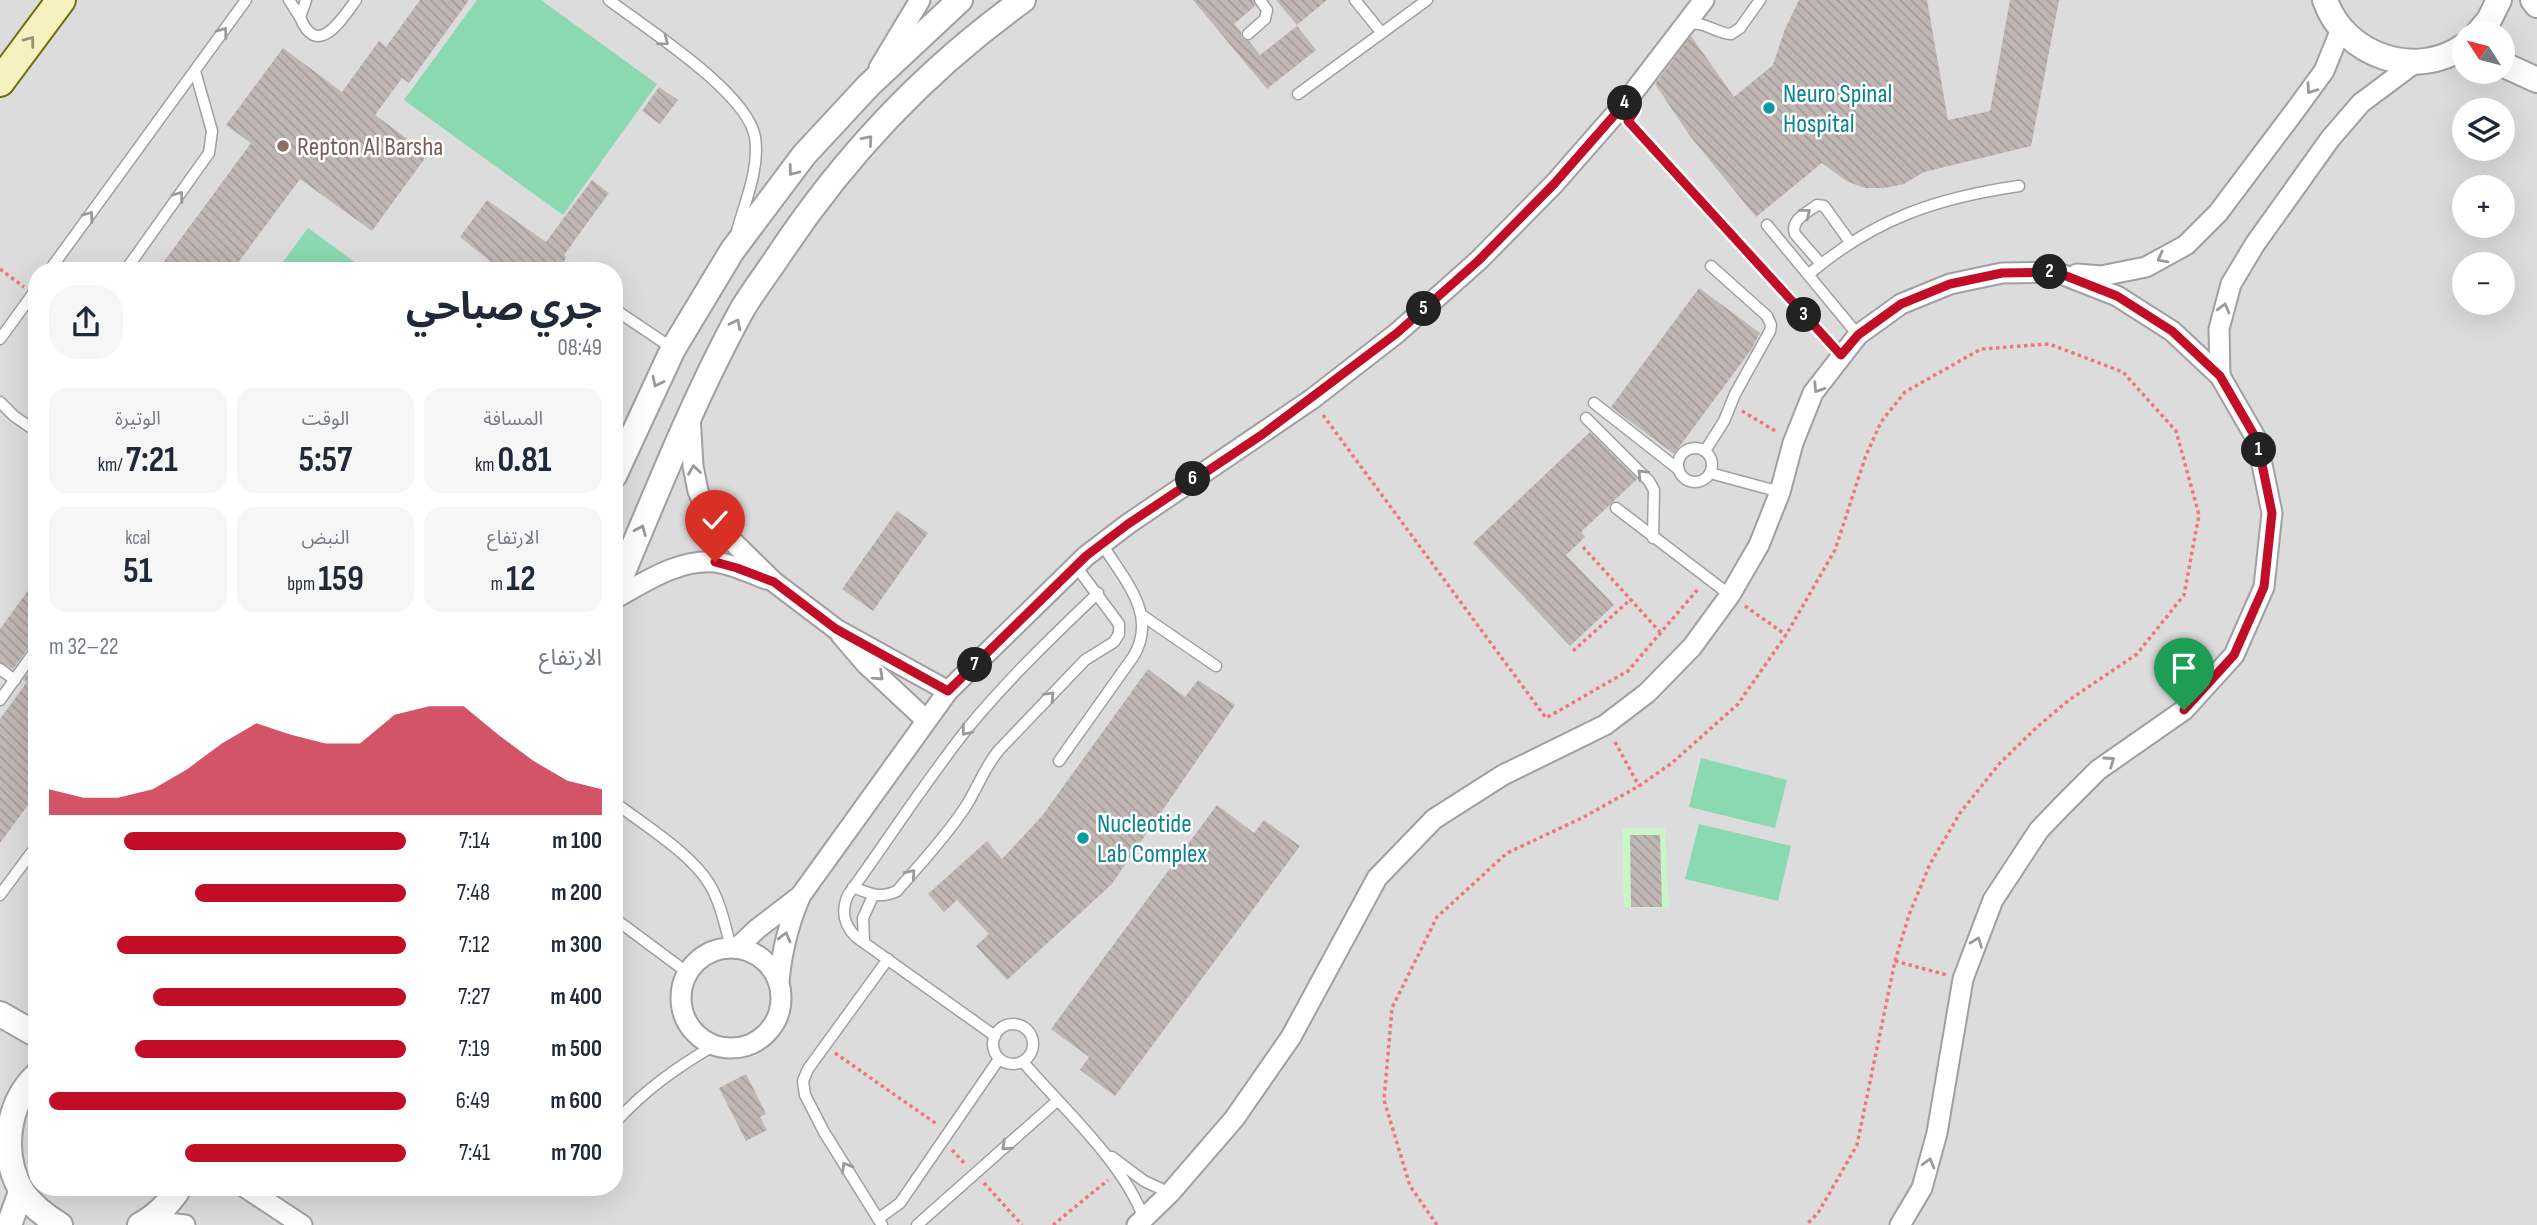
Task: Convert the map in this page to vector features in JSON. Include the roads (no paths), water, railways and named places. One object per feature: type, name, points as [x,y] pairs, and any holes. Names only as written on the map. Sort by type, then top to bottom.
[{"type":"main road","points":[[0,82],[61,0]]},
{"type":"street","points":[[869,85],[920,0]]},
{"type":"street","points":[[623,457],[673,349],[732,251],[804,155],[869,85],[960,0]]},
{"type":"street","points":[[779,981],[770,965],[755,953],[734,948],[714,951],[699,959],[688,972],[682,989],[681,1006],[687,1023],[698,1037],[713,1046],[736,1049],[758,1042],[774,1026],[782,1004],[779,981],[782,951],[789,922],[801,895],[948,691],[1075,565],[1312,399],[1397,333],[1478,261],[1554,184],[1625,103],[1705,0]]},
{"type":"street","points":[[2325,0],[2341,29],[2375,54],[2416,62],[2452,52]]},
{"type":"street","points":[[2488,21],[2499,0]]},
{"type":"street","points":[[2533,0],[2537,5]]},
{"type":"street","points":[[623,572],[690,414],[744,307],[811,206],[890,115],[978,34],[1020,1]]},
{"type":"street","points":[[1140,1222],[1170,1193],[1234,1119],[1291,1037],[1377,878],[1434,819],[1503,775],[1605,725],[1647,693],[1692,647],[1730,595],[1759,545],[1780,492],[1793,443],[1813,393],[1858,335],[1901,304],[1950,284],[2002,273],[2056,272],[2101,276],[2146,267],[2186,245],[2218,213],[2294,113],[2324,71],[2341,29]]},
{"type":"street","points":[[2220,376],[2219,329],[2231,284],[2255,244],[2330,139],[2353,112],[2416,62]]},
{"type":"street","points":[[2515,70],[2537,80]]},
{"type":"street","points":[[1900,1225],[1922,1188],[1937,1133],[1963,979],[1993,900],[2039,830],[2098,769],[2184,710],[2234,655],[2264,587],[2272,513],[2257,440],[2220,376],[2172,331],[2117,296],[2056,272]]},
{"type":"street","points":[[690,414],[693,466],[698,491],[708,513],[724,533],[774,582],[836,629],[948,691]]},
{"type":"street","points":[[623,594],[666,571],[690,564],[715,562],[774,582]]},
{"type":"street","points":[[836,629],[866,664],[926,720]]},
{"type":"street","points":[[734,948],[801,895]]},
{"type":"street","points":[[0,1014],[28,1030]]},
{"type":"street","points":[[28,1086],[5,1113],[11,1169],[21,1192],[39,1212],[60,1225]]},
{"type":"street","points":[[9,1225],[21,1192]]},
{"type":"street","points":[[144,1223],[174,1196]]},
{"type":"street","points":[[258,1196],[302,1225]]},
{"type":"street","points":[[144,1223],[185,1225]]},
{"type":"lane","points":[[56,262],[246,0]]},
{"type":"lane","points":[[289,0],[304,27],[313,34],[324,35],[334,30],[356,0]]},
{"type":"lane","points":[[300,17],[306,0]]},
{"type":"lane","points":[[609,0],[730,93],[746,113],[755,136],[756,162],[732,251]]},
{"type":"lane","points":[[1248,34],[1265,19],[1267,10],[1261,0]]},
{"type":"lane","points":[[1355,0],[1381,32]]},
{"type":"lane","points":[[1298,94],[1427,0]]},
{"type":"lane","points":[[1705,0],[1708,19],[1714,28]]},
{"type":"lane","points":[[1685,24],[1695,23],[1726,34],[1736,32],[1760,0]]},
{"type":"lane","points":[[131,262],[209,153],[212,131],[195,71]]},
{"type":"lane","points":[[1809,274],[1850,242],[1877,226],[1928,204],[1982,191],[2019,186]]},
{"type":"lane","points":[[1821,264],[1793,231],[1796,222],[1817,205],[1824,206],[1850,242]]},
{"type":"lane","points":[[1767,225],[1858,335]]},
{"type":"lane","points":[[1705,451],[1724,421],[1771,325],[1767,316],[1711,266]]},
{"type":"lane","points":[[0,339],[28,301]]},
{"type":"lane","points":[[623,315],[673,349]]},
{"type":"lane","points":[[0,402],[28,426]]},
{"type":"lane","points":[[1594,404],[1678,469],[1684,479],[1690,482],[1702,481],[1710,473],[1711,459],[1705,451],[1688,449],[1679,457],[1678,469]]},
{"type":"lane","points":[[1586,418],[1650,481],[1654,490],[1653,538]]},
{"type":"lane","points":[[1710,473],[1780,492]]},
{"type":"lane","points":[[1616,508],[1730,595]]},
{"type":"lane","points":[[1059,761],[1141,645],[1144,631],[1143,616],[1138,603],[1102,544]]},
{"type":"lane","points":[[853,887],[873,896],[885,896],[897,891],[958,818],[986,765],[999,750],[1084,660],[1114,642],[1119,634],[1119,624],[1075,565]]},
{"type":"lane","points":[[995,1036],[849,930],[843,913],[853,887],[968,728],[1034,654],[1098,593]]},
{"type":"lane","points":[[1143,616],[1216,666]]},
{"type":"lane","points":[[0,700],[28,661]]},
{"type":"lane","points":[[0,669],[15,680]]},
{"type":"lane","points":[[623,809],[691,860],[709,884],[734,948]]},
{"type":"lane","points":[[0,895],[28,857]]},
{"type":"lane","points":[[864,942],[863,918],[873,896]]},
{"type":"lane","points":[[623,925],[688,972]]},
{"type":"lane","points":[[888,959],[804,1075],[803,1088],[824,1132],[880,1222],[900,1203],[999,1059]]},
{"type":"lane","points":[[1009,1025],[1019,1025],[1027,1030],[1032,1038],[1029,1055],[1023,1062],[1006,1063],[999,1059],[995,1052],[995,1036],[1009,1025]]},
{"type":"lane","points":[[623,1114],[670,1072],[713,1046]]},
{"type":"lane","points":[[1023,1062],[1119,1172],[1134,1194],[1140,1222]]},
{"type":"lane","points":[[917,1225],[1057,1101]]},
{"type":"lane","points":[[1098,1146],[1144,1181],[1170,1193]]},
{"type":"place","name":"Neuro Spinal Hospital","points":[[1769,108]]},
{"type":"place","name":"Repton Al Barsha","points":[[283,146]]},
{"type":"place","name":"Nucleotide Lab Complex","points":[[1083,838]]}]
